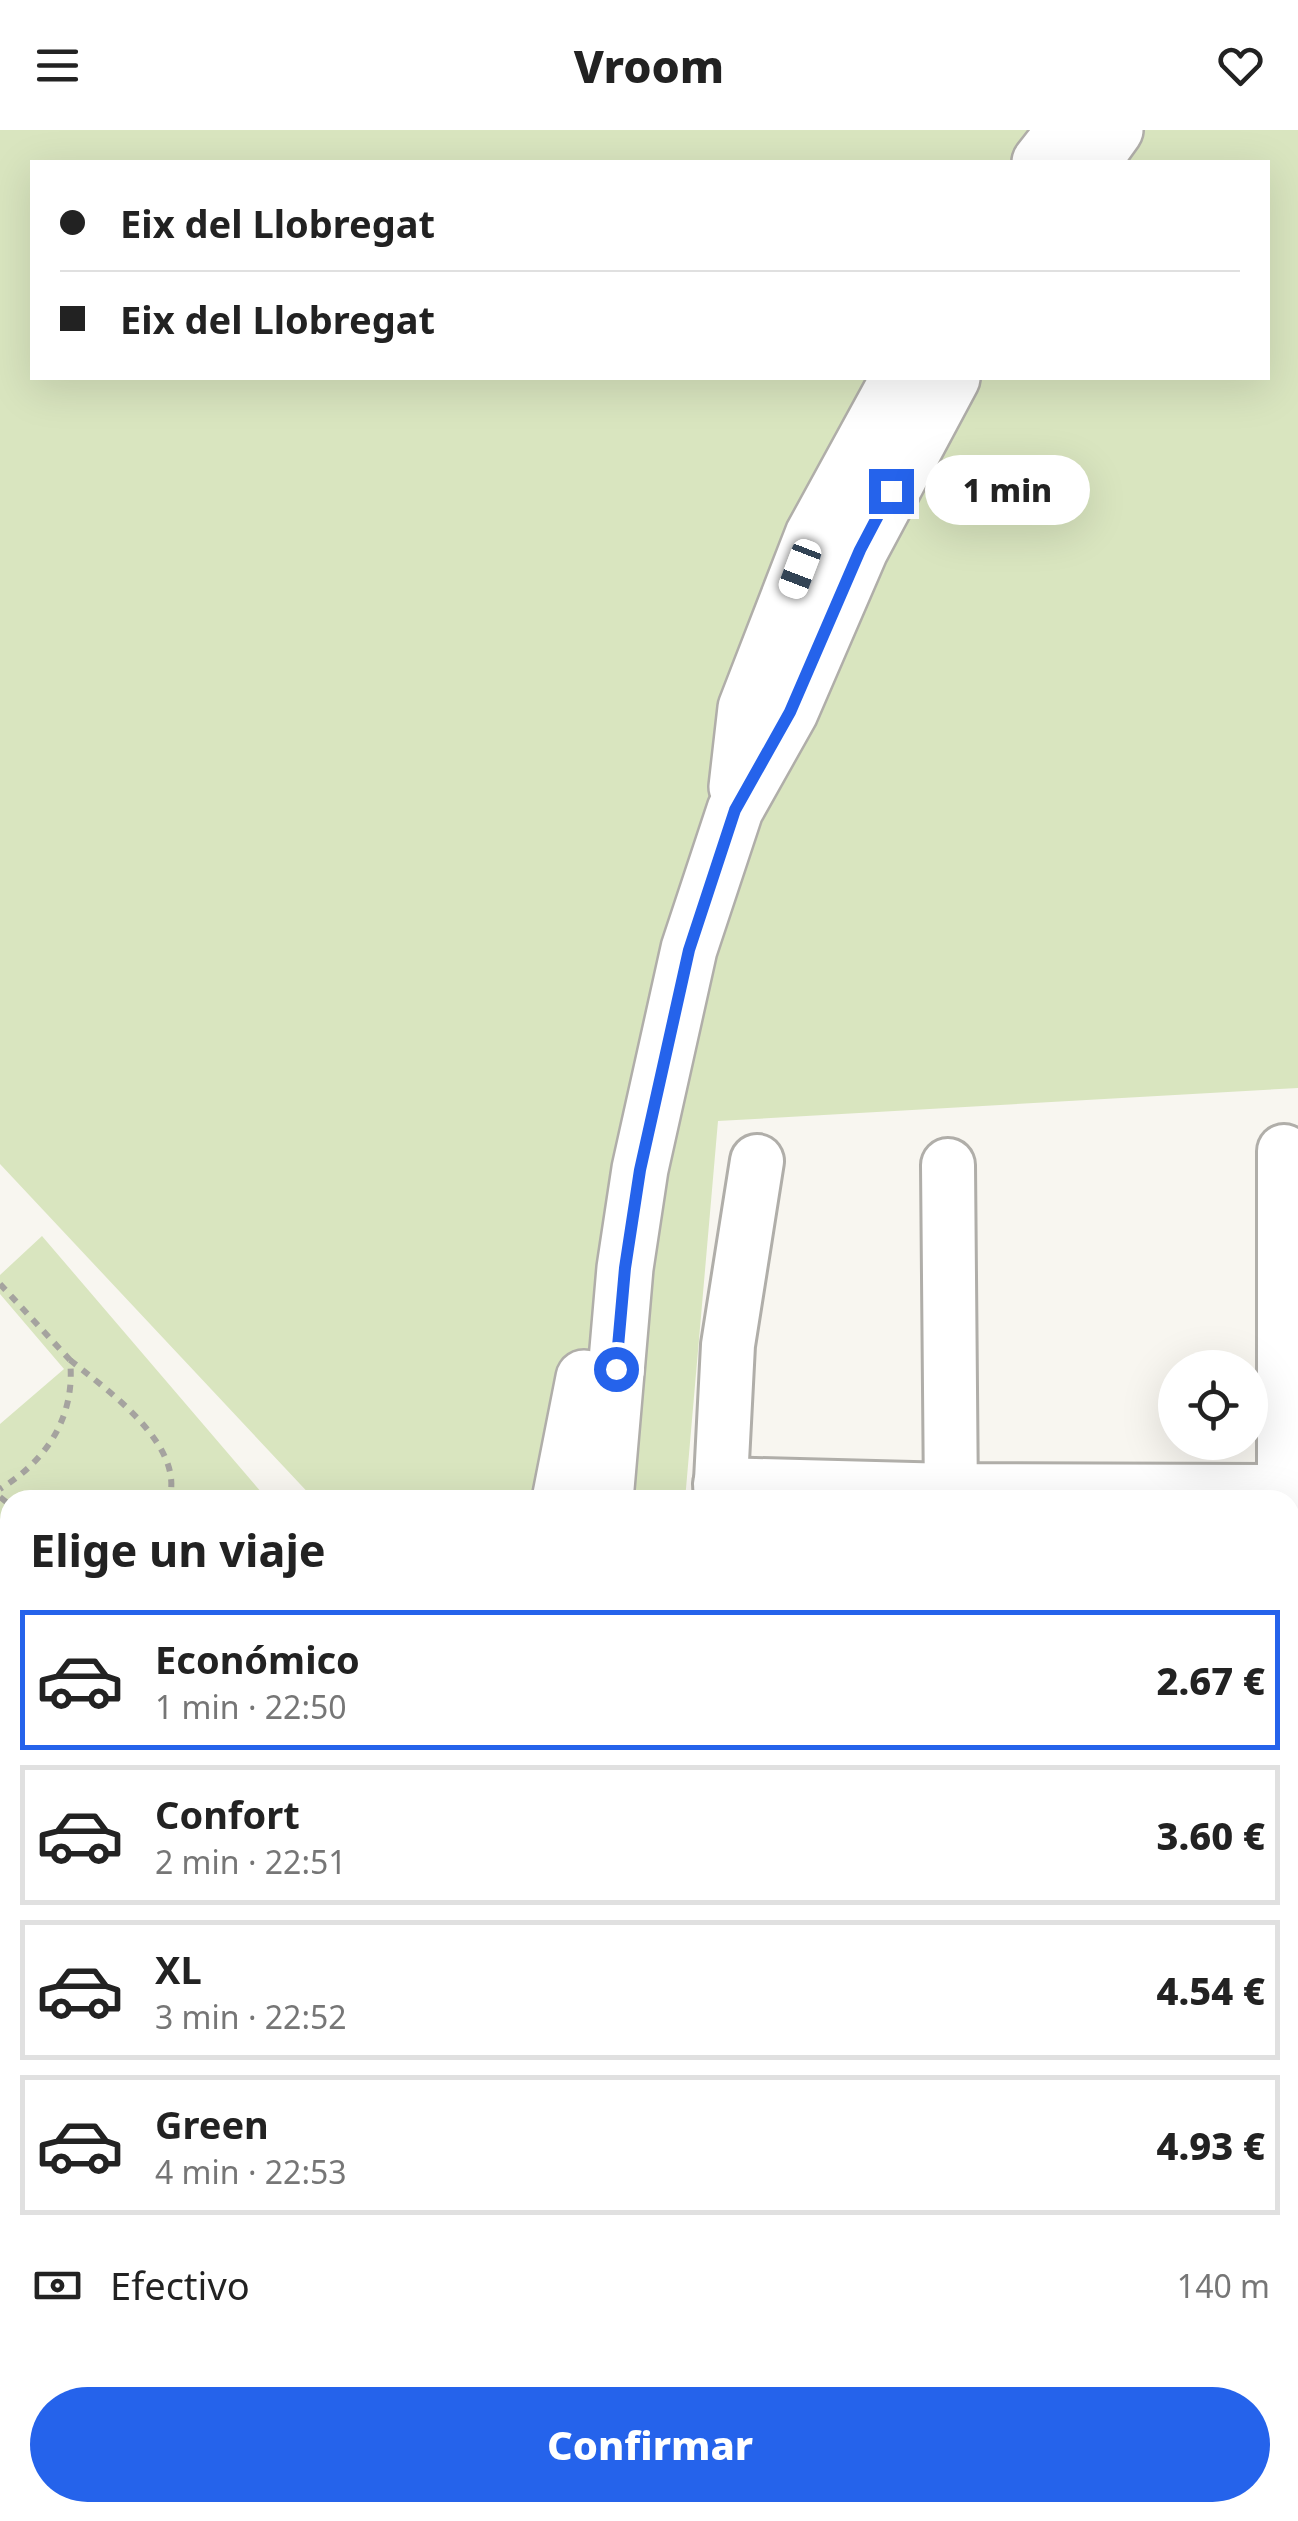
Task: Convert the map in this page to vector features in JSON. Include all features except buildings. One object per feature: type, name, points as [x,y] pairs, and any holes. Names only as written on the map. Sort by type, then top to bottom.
[{"type":"highway","points":[[1042,160],[1065,130]]},
{"type":"highway","points":[[1093,160],[1115,130]]},
{"type":"highway","points":[[735,810],[746,708],[813,535],[898,380]]},
{"type":"highway","points":[[606,1490],[625,1268],[640,1170],[689,950],[735,810],[790,712],[860,550],[951,380]]},
{"type":"highway","points":[[562,1490],[585,1378],[625,1268]]},
{"type":"street","points":[[1284,1151],[1289,1490]]},
{"type":"street","points":[[720,1490],[728,1344],[758,1160]]},
{"type":"street","points":[[948,1165],[952,1490]]},
{"type":"path","points":[[0,1284],[70,1360],[126,1406],[161,1448],[172,1474],[171,1490]]},
{"type":"path","points":[[4,1490],[50,1447],[62,1421],[72,1374],[70,1360]]},
{"type":"green space","points":[[0,130],[1298,130],[1298,1088],[718,1121],[686,1490],[306,1490],[0,1164]]},
{"type":"green space","points":[[42,1236],[259,1490],[0,1490],[0,1424],[64,1369],[0,1294],[0,1275]]},
{"type":"route","points":[[616,1369],[625,1268],[640,1170],[689,950],[735,810],[790,712],[860,550],[891,491]]}]
